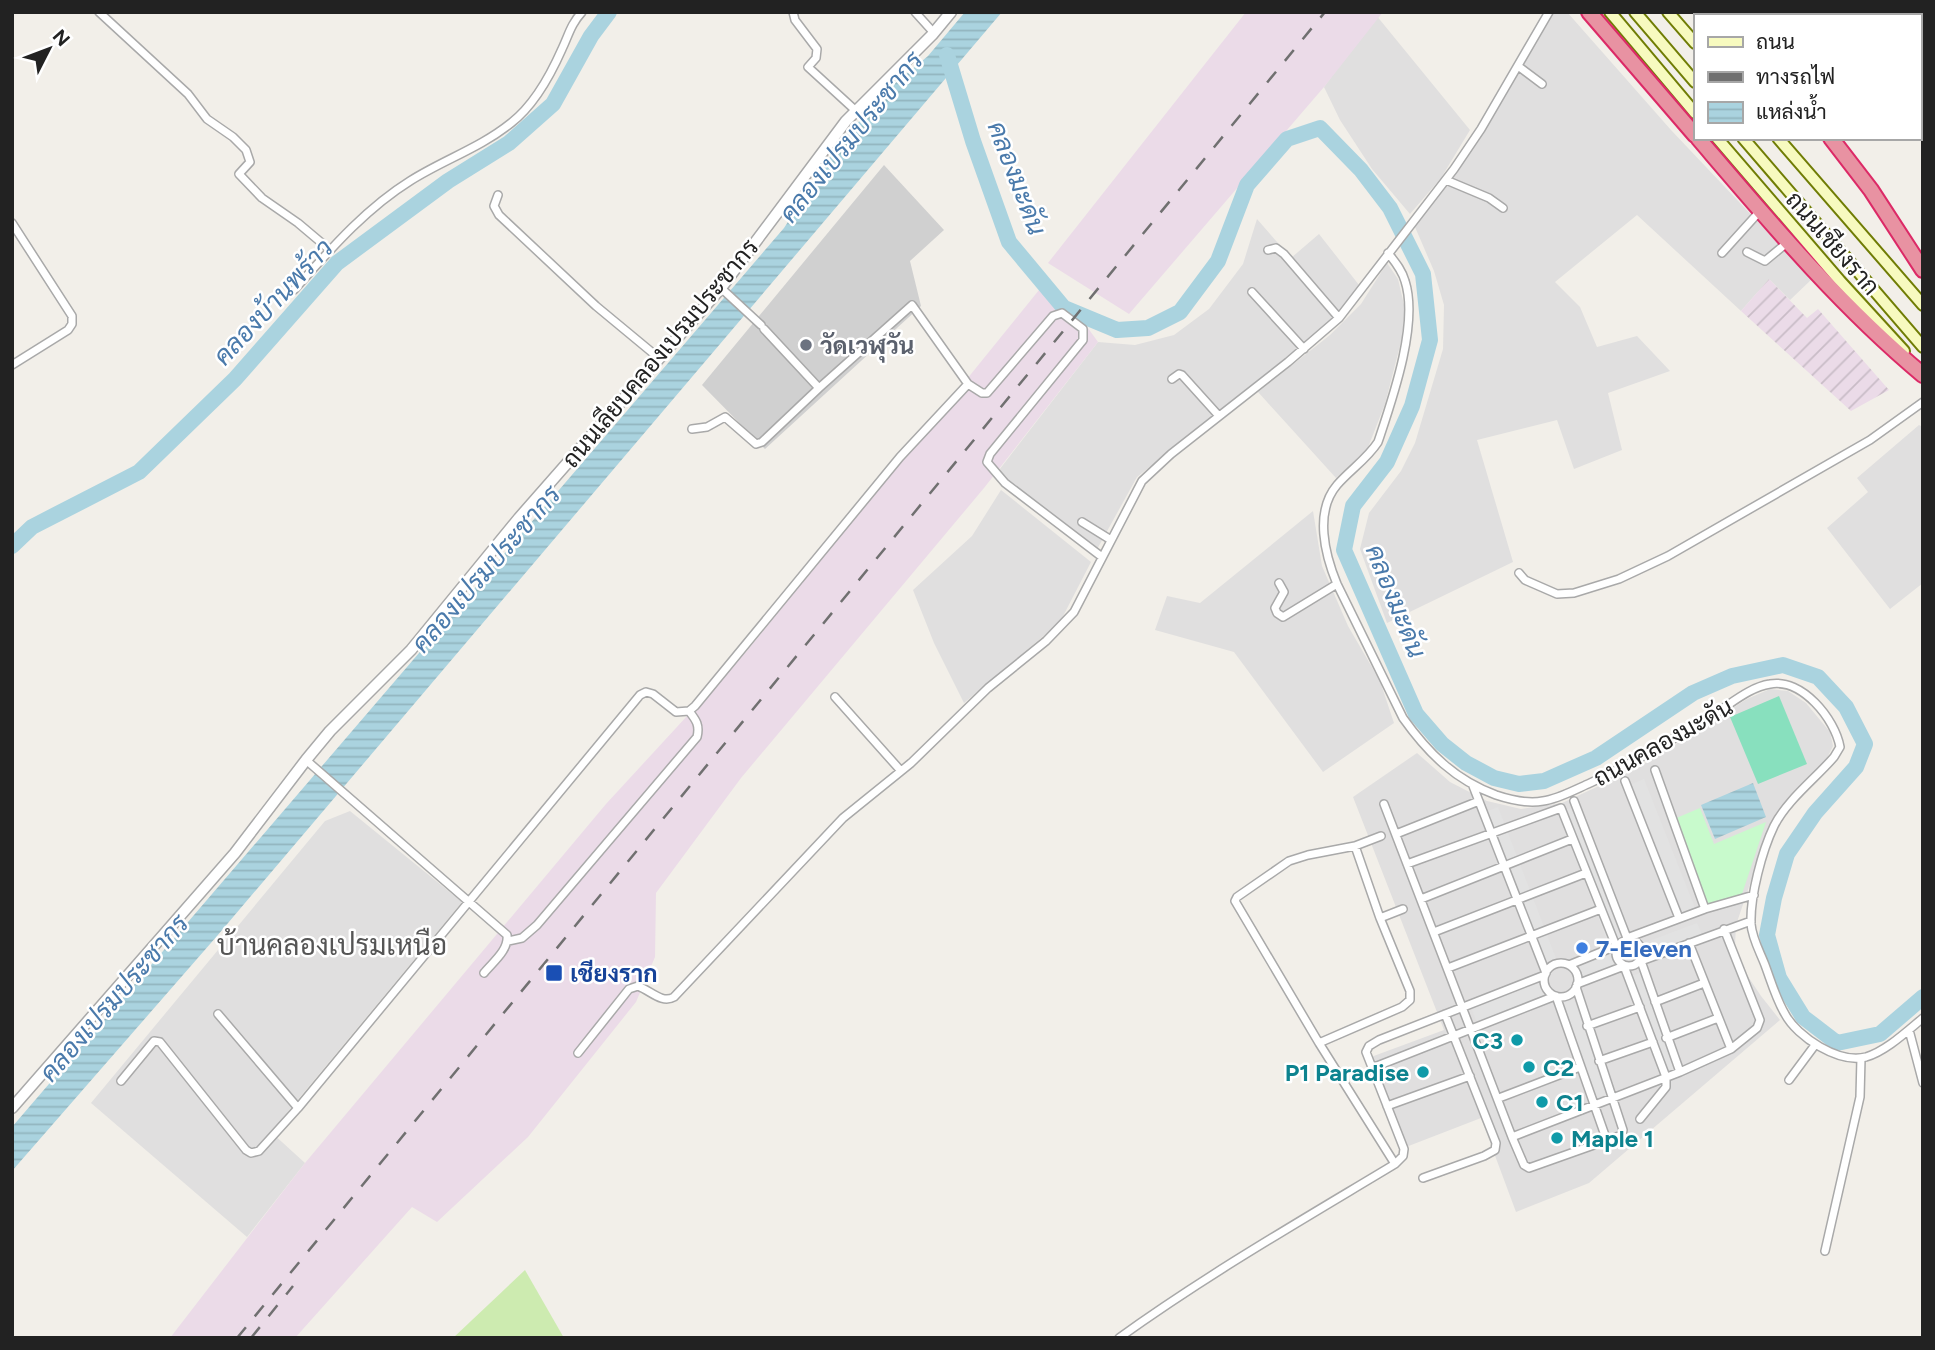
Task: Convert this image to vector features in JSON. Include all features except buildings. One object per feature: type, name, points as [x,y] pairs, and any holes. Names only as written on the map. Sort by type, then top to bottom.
[{"type":"highway","points":[[1589,12],[1694,135]]},
{"type":"highway","points":[[1699,140],[1788,242],[1884,342],[1923,373]]},
{"type":"highway","points":[[1833,140],[1871,190],[1923,270]]},
{"type":"main road","points":[[1610,12],[1694,112]]},
{"type":"main road","points":[[1635,12],[1694,81]]},
{"type":"main road","points":[[1668,12],[1694,42]]},
{"type":"main road","points":[[1719,140],[1923,373]]},
{"type":"main road","name":"ถนนเชียงราก","points":[[1745,140],[1923,347]]},
{"type":"main road","name":"ถนนเชียงราก","points":[[1780,140],[1923,305]]},
{"type":"street","points":[[100,12],[188,94],[207,119],[246,150],[250,162],[239,174],[252,190],[330,250]]},
{"type":"street","points":[[294,290],[330,250],[404,185],[473,149],[515,120],[544,82],[561,51],[571,24],[582,12]]},
{"type":"street","points":[[793,12],[795,20],[817,49],[816,58],[808,67],[855,110]]},
{"type":"street","points":[[915,12],[934,33]]},
{"type":"street","name":"ถนนเลียบคลองเปรมประชากร","points":[[12,1108],[235,853],[309,763],[330,731],[411,650],[519,518],[724,290],[855,110],[934,33],[951,12]]},
{"type":"street","points":[[578,1053],[629,989],[638,986],[668,1001],[674,997],[843,818],[901,771],[988,688],[1063,625],[1074,612],[1142,481],[1171,454],[1339,318],[1446,180],[1481,129],[1549,12]]},
{"type":"street","points":[[1518,66],[1542,84]]},
{"type":"street","points":[[1446,180],[1489,198],[1503,208]]},
{"type":"street","points":[[498,195],[494,206],[499,215],[596,306],[660,359]]},
{"type":"street","points":[[1722,253],[1755,205]]},
{"type":"street","points":[[12,223],[72,316],[72,324],[68,330],[12,365]]},
{"type":"street","points":[[1747,253],[1765,261],[1788,242]]},
{"type":"street","points":[[1268,250],[1276,248],[1284,254],[1339,318]]},
{"type":"street","name":"ถนนคลองมะดัน","points":[[1389,251],[1405,281],[1409,310],[1395,387],[1378,442],[1370,454],[1334,488],[1324,513],[1328,561],[1403,718],[1432,755],[1473,786],[1508,799],[1544,801],[1649,755],[1757,687],[1780,683],[1813,700],[1833,725],[1839,747],[1834,757],[1782,814],[1774,827],[1754,895],[1751,921],[1754,938],[1785,1016],[1815,1045],[1839,1055],[1861,1058]]},
{"type":"street","points":[[724,290],[820,388]]},
{"type":"street","points":[[1252,292],[1304,349]]},
{"type":"street","points":[[692,429],[707,427],[725,417],[756,444],[762,442],[912,305],[968,384],[978,392],[987,393],[1058,313],[1062,313],[1083,329],[1083,340],[987,461],[1004,483],[1102,557]]},
{"type":"street","points":[[1172,379],[1182,375],[1219,416]]},
{"type":"street","points":[[121,1081],[154,1041],[160,1042],[246,1150],[251,1153],[259,1151],[298,1108],[640,695],[646,692],[653,694],[676,712],[689,711],[907,449],[968,384]]},
{"type":"street","points":[[1520,573],[1525,580],[1557,594],[1574,593],[1619,579],[1668,556],[1889,428],[1923,402]]},
{"type":"street","points":[[1083,522],[1111,540]]},
{"type":"street","points":[[1279,583],[1284,592],[1275,608],[1283,617],[1337,584]]},
{"type":"street","points":[[835,696],[901,771]]},
{"type":"street","points":[[508,941],[522,938],[537,925],[697,737],[697,721],[689,711]]},
{"type":"street","points":[[309,763],[502,929],[508,941],[504,950],[484,972]]},
{"type":"street","points":[[1655,770],[1705,909]]},
{"type":"street","points":[[1625,780],[1679,918]]},
{"type":"street","points":[[1473,786],[1545,974],[1546,987],[1556,996],[1607,1141]]},
{"type":"street","points":[[1396,834],[1479,801]]},
{"type":"street","points":[[1574,801],[1627,939],[1637,943],[1666,1038],[1680,1072]]},
{"type":"street","points":[[1384,804],[1464,1006],[1512,1137],[1524,1165],[1530,1168],[1622,1135],[1623,1130],[1587,1026],[1576,972],[1569,965]]},
{"type":"street","points":[[1407,864],[1561,808],[1616,946],[1618,960],[1624,966],[1666,1077],[1666,1087],[1640,1119]]},
{"type":"street","points":[[1381,836],[1355,846],[1289,861],[1237,897],[1236,901],[1319,1043],[1395,1164]]},
{"type":"street","points":[[1421,899],[1572,839]]},
{"type":"street","points":[[1319,1043],[1402,1007],[1410,1000],[1410,991],[1380,918],[1355,846]]},
{"type":"street","points":[[1434,932],[1586,873]]},
{"type":"street","points":[[1119,1338],[1167,1303],[1404,1156],[1404,1149],[1366,1052],[1369,1046],[1378,1040],[1545,974],[1556,964],[1569,965],[1679,918],[1754,895]]},
{"type":"street","points":[[1380,918],[1403,909]]},
{"type":"street","points":[[1448,968],[1601,909]]},
{"type":"street","points":[[1372,1068],[1556,996],[1566,996],[1577,986],[1624,966],[1635,966],[1641,961],[1751,921]]},
{"type":"street","points":[[1512,1137],[1680,1072],[1731,1049],[1757,1028],[1760,1020],[1724,929]]},
{"type":"street","points":[[1689,943],[1731,1049]]},
{"type":"street","points":[[1655,1002],[1704,984]]},
{"type":"street","points":[[1587,1026],[1640,1007]]},
{"type":"street","points":[[218,1014],[298,1108]]},
{"type":"street","points":[[1423,1178],[1485,1156],[1495,1150],[1496,1143],[1445,1014]]},
{"type":"street","points":[[1666,1038],[1717,1018]]},
{"type":"street","points":[[1825,1251],[1860,1097],[1861,1058],[1879,1051],[1923,1018]]},
{"type":"street","points":[[1909,1030],[1923,1083]]},
{"type":"street","points":[[1599,1061],[1653,1042]]},
{"type":"street","points":[[1789,1080],[1815,1045]]},
{"type":"street","points":[[1499,1098],[1580,1067]]},
{"type":"street","points":[[1387,1106],[1470,1076]]},
{"type":"shaded area","points":[[1246,12],[1383,12],[1324,87],[1129,314],[1048,263]]},
{"type":"shaded area","points":[[1553,12],[1567,12],[1671,130],[1812,279],[1790,300],[1769,279],[1741,311],[1637,215],[1555,282],[1580,307],[1597,347],[1637,336],[1670,371],[1608,393],[1622,450],[1574,469],[1557,420],[1477,440],[1513,562],[1387,623],[1360,549],[1369,513],[1401,471],[1415,443],[1443,349],[1444,305],[1434,271],[1415,227],[1447,182]]},
{"type":"shaded area","points":[[1376,15],[1470,130],[1441,178],[1410,214],[1372,169],[1340,120],[1324,87]]},
{"type":"shaded area","name":"วัดเวฬุวัน","points":[[884,165],[944,230],[910,261],[921,306],[765,449],[702,385]]},
{"type":"shaded area","points":[[1257,219],[1291,258],[1319,234],[1359,285],[1319,333],[1137,477],[1095,553],[996,474],[1098,342],[1135,345],[1174,335],[1209,309],[1243,264]]},
{"type":"shaded area","points":[[1387,263],[1398,279],[1405,309],[1402,338],[1385,404],[1367,450],[1336,478],[1258,392],[1330,335],[1361,304]]},
{"type":"shaded area","points":[[1769,279],[1807,318],[1818,309],[1889,390],[1851,411],[1741,311]]},
{"type":"shaded area","points":[[1039,290],[1085,324],[1098,342],[984,488],[741,778],[656,893],[655,957],[636,1002],[528,1137],[437,1222],[412,1207],[295,1338],[170,1338],[305,1163],[606,804],[746,652]]},
{"type":"shaded area","points":[[1919,425],[1923,427],[1923,583],[1890,609],[1827,528],[1868,492],[1857,478]]},
{"type":"shaded area","points":[[1001,490],[1091,562],[1060,622],[964,703],[934,643],[913,590],[972,536]]},
{"type":"shaded area","points":[[1313,511],[1322,566],[1348,626],[1380,681],[1394,723],[1323,772],[1234,652],[1155,630],[1167,596],[1200,603]]},
{"type":"shaded area","points":[[1770,689],[1788,691],[1806,703],[1830,732],[1833,746],[1826,760],[1776,815],[1736,925],[1735,946],[1743,969],[1780,1020],[1589,1183],[1516,1212],[1481,1118],[1406,1147],[1371,1057],[1444,1030],[1353,797],[1417,753],[1450,782],[1487,801],[1521,809],[1562,803],[1636,769],[1747,699]]},
{"type":"shaded area","points":[[1644,779],[1695,908],[1683,913],[1632,784]]},
{"type":"shaded area","points":[[1498,807],[1557,961],[1544,966],[1485,812]]},
{"type":"shaded area","points":[[1571,808],[1621,938],[1608,943],[1558,813]]},
{"type":"shaded area","points":[[350,811],[462,902],[271,1132],[305,1163],[247,1237],[91,1103],[325,821]]},
{"type":"shaded area","points":[[1697,923],[1703,937],[1642,960],[1636,946]]},
{"type":"shaded area","points":[[1619,948],[1625,963],[1584,979],[1578,964]]},
{"type":"shaded area","points":[[1642,972],[1677,1068],[1665,1073],[1630,977]]},
{"type":"shaded area","points":[[1538,980],[1545,997],[1477,1023],[1471,1007]]},
{"type":"shaded area","points":[[1574,999],[1606,1095],[1593,1099],[1561,1003]]},
{"type":"green space","points":[[1779,696],[1807,764],[1758,784],[1730,717]]},
{"type":"green space","points":[[1700,808],[1714,844],[1766,822],[1742,894],[1706,905],[1674,819]]},
{"type":"green space","points":[[525,1270],[564,1338],[453,1338]]},
{"type":"water","name":"คลองเปรมประชากร","points":[[965,12],[1002,12],[217,936],[12,1171],[12,1127],[784,228],[839,143],[893,85],[928,56]]},
{"type":"water","points":[[1753,783],[1766,817],[1715,839],[1701,805]]},
{"type":"waterway","name":"คลองบ้านพร้าว","points":[[12,546],[32,527],[139,472],[235,379],[337,263],[448,181],[509,143],[553,104],[591,36],[609,12]]},
{"type":"waterway","name":"คลองมะดัน","points":[[947,55],[973,141],[1009,242],[1064,308],[1117,330],[1148,328],[1180,312],[1218,261],[1247,185],[1287,139],[1320,128],[1361,170],[1390,208],[1423,274],[1430,340],[1412,406],[1387,462],[1353,506],[1344,550],[1416,714],[1442,744],[1466,763],[1494,778],[1519,784],[1544,781],[1596,758],[1693,693],[1732,676],[1783,665],[1818,677],[1846,707],[1865,744],[1856,767],[1815,813],[1787,854],[1767,935],[1779,978],[1803,1017],[1837,1043],[1880,1034],[1923,997]]},
{"type":"railway","points":[[237,1338],[1325,12]]},
{"type":"railway","points":[[251,1338],[293,1286]]},
{"type":"place","name":"วัดเวฬุวัน","points":[[806,345]]},
{"type":"place","name":"7-Eleven","points":[[1582,948]]},
{"type":"place","name":"เชียงราก","points":[[554,973]]},
{"type":"place","name":"C3","points":[[1517,1040]]},
{"type":"place","name":"C2","points":[[1529,1067]]},
{"type":"place","name":"P1 Paradise","points":[[1423,1072]]},
{"type":"place","name":"C1","points":[[1542,1102]]},
{"type":"place","name":"Maple 1","points":[[1557,1138]]},
{"type":"district","name":"บ้านคลองเปรมเหนือ","points":[[332,945]]}]
